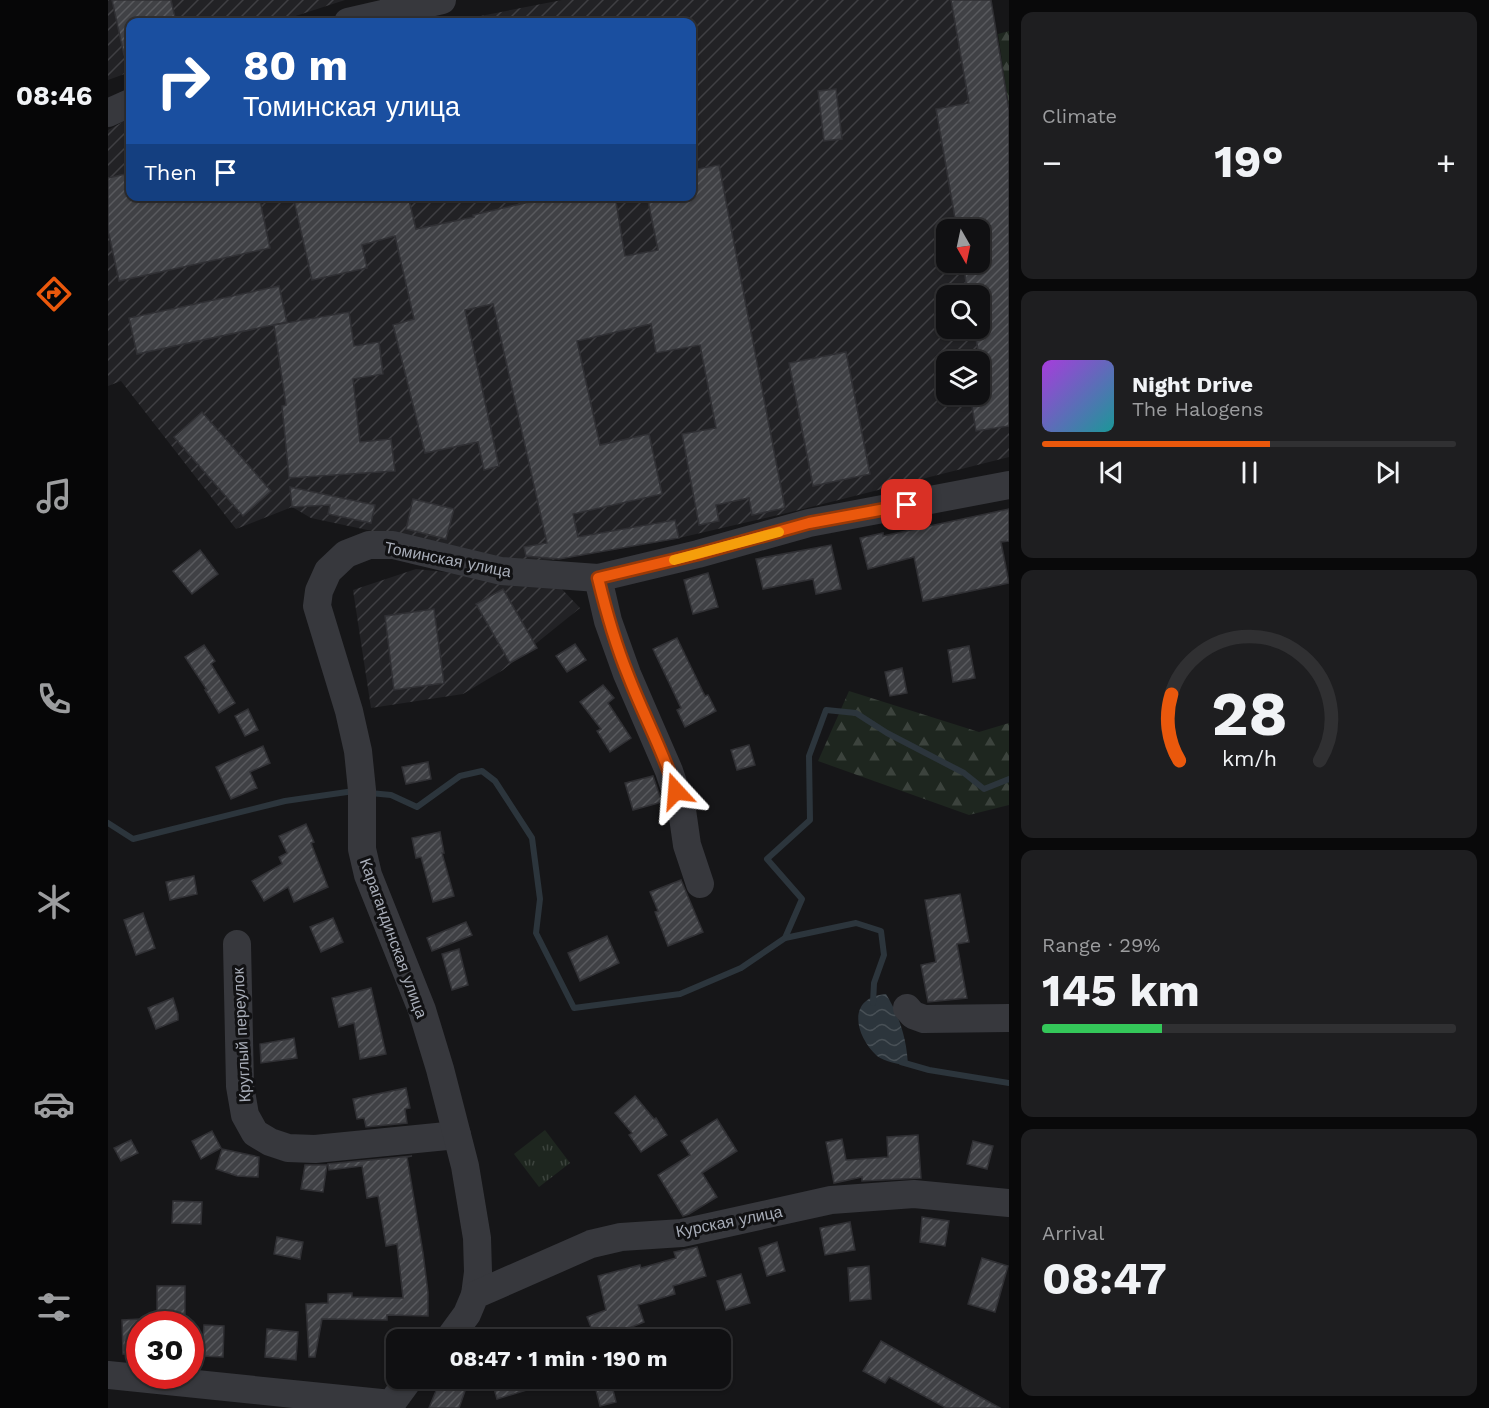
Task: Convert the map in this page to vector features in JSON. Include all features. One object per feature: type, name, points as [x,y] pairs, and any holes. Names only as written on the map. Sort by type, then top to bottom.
[{"type":"street","points":[[365,18],[442,0]]},
{"type":"street","points":[[108,113],[126,105]]},
{"type":"street","name":"Томинская улица","points":[[346,554],[369,545],[393,545],[501,571],[598,578],[698,554],[809,523],[1009,485]]},
{"type":"street","name":"Карагандинская улица","points":[[346,554],[328,571],[319,591],[317,606],[349,711],[358,751],[362,790],[362,849],[368,875],[422,1010],[465,1167],[477,1238],[478,1272],[475,1295]]},
{"type":"street","points":[[598,578],[608,621],[627,674],[669,771],[682,810],[687,845],[700,884]]},
{"type":"street","name":"Круглый переулок","points":[[237,944],[240,1086],[245,1115],[255,1133],[270,1142],[288,1148],[315,1149],[457,1135]]},
{"type":"street","points":[[907,1008],[913,1015],[924,1019],[1009,1018]]},
{"type":"street","name":"Курская улица","points":[[475,1295],[591,1244],[621,1237],[682,1233],[831,1200],[914,1194],[1009,1203]]},
{"type":"street","points":[[456,1329],[467,1314],[475,1295]]},
{"type":"street","points":[[108,1375],[391,1406],[403,1389]]},
{"type":"shaded area","points":[[108,0],[345,0],[289,18],[126,18],[126,73],[108,80]]},
{"type":"shaded area","points":[[562,0],[991,0],[1009,110],[1009,457],[679,538],[528,564],[311,518],[292,507],[236,529],[121,381],[108,386],[108,130],[126,120],[126,201],[696,201],[696,18],[470,18]]},
{"type":"shaded area","points":[[416,569],[557,584],[580,608],[503,670],[463,694],[371,708],[353,590]]},
{"type":"green space","points":[[1009,31],[1009,108],[998,34]]},
{"type":"green space","points":[[849,691],[979,732],[1009,723],[1009,805],[969,815],[818,761]]},
{"type":"green space","points":[[545,1130],[570,1163],[539,1187],[514,1154]]},
{"type":"water","points":[[886,994],[902,1029],[908,1066],[877,1056],[863,1038],[859,1028],[860,1009],[865,1002],[873,997]]},
{"type":"building","points":[[112,0],[171,0],[175,18],[126,18],[126,55],[124,55]]},
{"type":"building","points":[[951,0],[991,0],[1009,110],[1009,426],[976,431],[972,405],[990,405],[990,351],[978,351],[976,339],[990,339],[990,285],[966,285],[965,273],[990,273],[990,219],[955,219],[936,109],[969,103]]},
{"type":"building","points":[[836,89],[842,139],[824,141],[818,91]]},
{"type":"building","points":[[719,165],[785,508],[752,515],[749,498],[716,505],[719,521],[699,525],[682,434],[716,428],[700,345],[656,353],[651,324],[577,341],[600,445],[649,434],[662,494],[573,514],[578,537],[675,520],[679,538],[559,559],[526,556],[524,547],[547,543],[493,304],[465,310],[499,466],[484,470],[478,442],[425,453],[393,325],[414,319],[395,236],[362,245],[367,268],[312,280],[294,201],[409,201],[416,229],[533,201],[616,201],[625,256],[658,250],[648,201],[696,201],[696,169]]},
{"type":"building","points":[[126,174],[126,201],[260,201],[270,248],[119,281],[108,230],[108,178]]},
{"type":"building","points":[[279,286],[287,322],[137,354],[129,318]]},
{"type":"building","points":[[349,312],[354,346],[379,342],[383,374],[353,379],[360,442],[391,439],[395,471],[289,478],[282,406],[286,405],[274,325]]},
{"type":"building","points":[[846,352],[870,474],[813,486],[789,363]]},
{"type":"building","points":[[202,412],[271,491],[243,516],[174,437]]},
{"type":"building","points":[[290,487],[375,505],[371,523],[328,514],[330,505],[292,507]]},
{"type":"building","points":[[413,499],[454,509],[446,539],[406,529]]},
{"type":"building","points":[[1009,509],[1009,541],[1001,542],[1009,583],[923,601],[914,557],[868,569],[860,538],[883,533],[883,536]]},
{"type":"building","points":[[831,545],[841,589],[816,594],[813,579],[763,589],[756,559]]},
{"type":"building","points":[[200,550],[218,574],[192,594],[173,571]]},
{"type":"building","points":[[708,573],[718,607],[693,614],[684,580]]},
{"type":"building","points":[[503,589],[537,648],[510,663],[476,604]]},
{"type":"building","points":[[434,609],[444,683],[394,690],[385,616]]},
{"type":"building","points":[[677,638],[705,696],[708,695],[716,711],[685,727],[677,710],[681,708],[653,649]]},
{"type":"building","points":[[575,644],[586,660],[567,672],[556,656]]},
{"type":"building","points":[[204,645],[215,661],[211,664],[235,703],[219,713],[185,657]]},
{"type":"building","points":[[969,646],[975,678],[953,682],[948,650]]},
{"type":"building","points":[[902,668],[907,693],[890,696],[885,672]]},
{"type":"building","points":[[603,685],[614,698],[608,703],[631,738],[610,752],[597,731],[601,729],[580,702]]},
{"type":"building","points":[[248,709],[258,730],[245,736],[235,716]]},
{"type":"building","points":[[749,745],[755,765],[737,770],[731,750]]},
{"type":"building","points":[[263,746],[270,763],[250,772],[257,788],[231,799],[216,767]]},
{"type":"building","points":[[428,762],[431,779],[406,784],[402,767]]},
{"type":"building","points":[[653,776],[662,802],[633,810],[625,783]]},
{"type":"building","points":[[306,824],[328,887],[294,902],[288,887],[264,901],[252,881],[282,864],[279,857],[287,853],[279,836]]},
{"type":"building","points":[[440,832],[444,853],[442,853],[454,896],[433,902],[421,857],[416,858],[412,838]]},
{"type":"building","points":[[194,876],[197,894],[170,900],[166,882]]},
{"type":"building","points":[[681,880],[703,932],[668,946],[650,892]]},
{"type":"building","points":[[960,894],[969,942],[957,944],[967,998],[928,1002],[921,965],[936,962],[925,900]]},
{"type":"building","points":[[143,913],[155,948],[136,955],[124,920]]},
{"type":"building","points":[[333,918],[343,942],[321,952],[310,927]]},
{"type":"building","points":[[466,922],[472,935],[432,951],[427,938]]},
{"type":"building","points":[[607,936],[619,963],[580,981],[568,953]]},
{"type":"building","points":[[459,949],[468,985],[452,990],[442,954]]},
{"type":"building","points":[[371,988],[386,1054],[360,1059],[354,1023],[339,1027],[332,998]]},
{"type":"building","points":[[173,998],[178,1020],[156,1029],[148,1008]]},
{"type":"building","points":[[294,1038],[297,1058],[261,1063],[260,1044]]},
{"type":"building","points":[[406,1088],[410,1108],[405,1109],[407,1123],[366,1127],[364,1118],[357,1119],[353,1099]]},
{"type":"building","points":[[635,1096],[654,1119],[656,1118],[667,1135],[641,1152],[629,1135],[632,1133],[615,1113]]},
{"type":"building","points":[[717,1119],[737,1151],[702,1173],[717,1197],[683,1216],[658,1175],[690,1155],[681,1141]]},
{"type":"building","points":[[212,1131],[221,1148],[201,1159],[192,1141]]},
{"type":"building","points":[[918,1135],[921,1178],[862,1181],[862,1177],[834,1183],[826,1142],[842,1139],[846,1160],[888,1157],[887,1137]]},
{"type":"building","points":[[131,1140],[138,1153],[121,1161],[114,1148]]},
{"type":"building","points":[[973,1141],[993,1146],[987,1169],[967,1164]]},
{"type":"building","points":[[222,1149],[259,1157],[258,1177],[237,1176],[216,1169]]},
{"type":"building","points":[[412,1156],[407,1157],[423,1253],[428,1292],[428,1316],[387,1315],[387,1320],[322,1319],[315,1357],[309,1357],[306,1304],[328,1303],[328,1294],[352,1293],[352,1297],[403,1298],[397,1244],[386,1246],[378,1196],[367,1198],[362,1166],[329,1170],[328,1164]]},
{"type":"building","points":[[305,1165],[327,1165],[323,1192],[301,1189]]},
{"type":"building","points":[[173,1201],[202,1202],[201,1224],[172,1223]]},
{"type":"building","points":[[922,1217],[949,1221],[945,1246],[920,1242]]},
{"type":"building","points":[[850,1222],[855,1250],[825,1255],[820,1228]]},
{"type":"building","points":[[277,1237],[303,1242],[300,1259],[274,1254]]},
{"type":"building","points":[[777,1242],[785,1271],[767,1276],[759,1248]]},
{"type":"building","points":[[697,1247],[706,1276],[673,1286],[675,1294],[638,1305],[644,1322],[626,1329],[592,1329],[587,1317],[606,1310],[598,1276],[640,1265],[641,1268],[676,1258],[674,1252]]},
{"type":"building","points":[[982,1258],[1008,1266],[995,1312],[968,1304]]},
{"type":"building","points":[[869,1266],[871,1299],[850,1301],[848,1268]]},
{"type":"building","points":[[741,1274],[750,1303],[726,1310],[717,1281]]},
{"type":"building","points":[[157,1286],[185,1286],[185,1311],[157,1311]]},
{"type":"building","points":[[122,1320],[126,1320],[126,1354],[123,1354]]},
{"type":"building","points":[[204,1325],[224,1326],[223,1357],[204,1356]]},
{"type":"building","points":[[267,1329],[298,1332],[296,1360],[265,1357]]},
{"type":"building","points":[[881,1341],[1000,1408],[946,1408],[889,1377],[885,1383],[863,1371]]},
{"type":"building","points":[[437,1389],[465,1391],[459,1408],[429,1408]]},
{"type":"building","points":[[494,1389],[530,1389],[497,1399]]},
{"type":"building","points":[[596,1389],[613,1389],[616,1402],[600,1406]]},
{"type":"waterway","points":[[370,793],[391,795],[417,807],[460,776],[482,771],[495,781],[532,838],[540,899],[536,933],[574,1008],[680,994],[741,968],[785,938],[802,899],[767,859],[810,820],[809,756],[826,710],[856,713],[887,733],[964,773],[984,789],[1009,779]]},
{"type":"waterway","points":[[108,823],[133,839],[285,801],[354,791]]},
{"type":"waterway","points":[[785,938],[856,923],[881,931],[884,955],[874,983],[873,1003]]},
{"type":"waterway","points":[[901,1062],[929,1070],[1009,1083]]},
{"type":"slow traffic","points":[[674,560],[779,532]]},
{"type":"route","points":[[676,791],[627,674],[608,621],[598,578],[698,554],[809,523],[907,505]]}]
